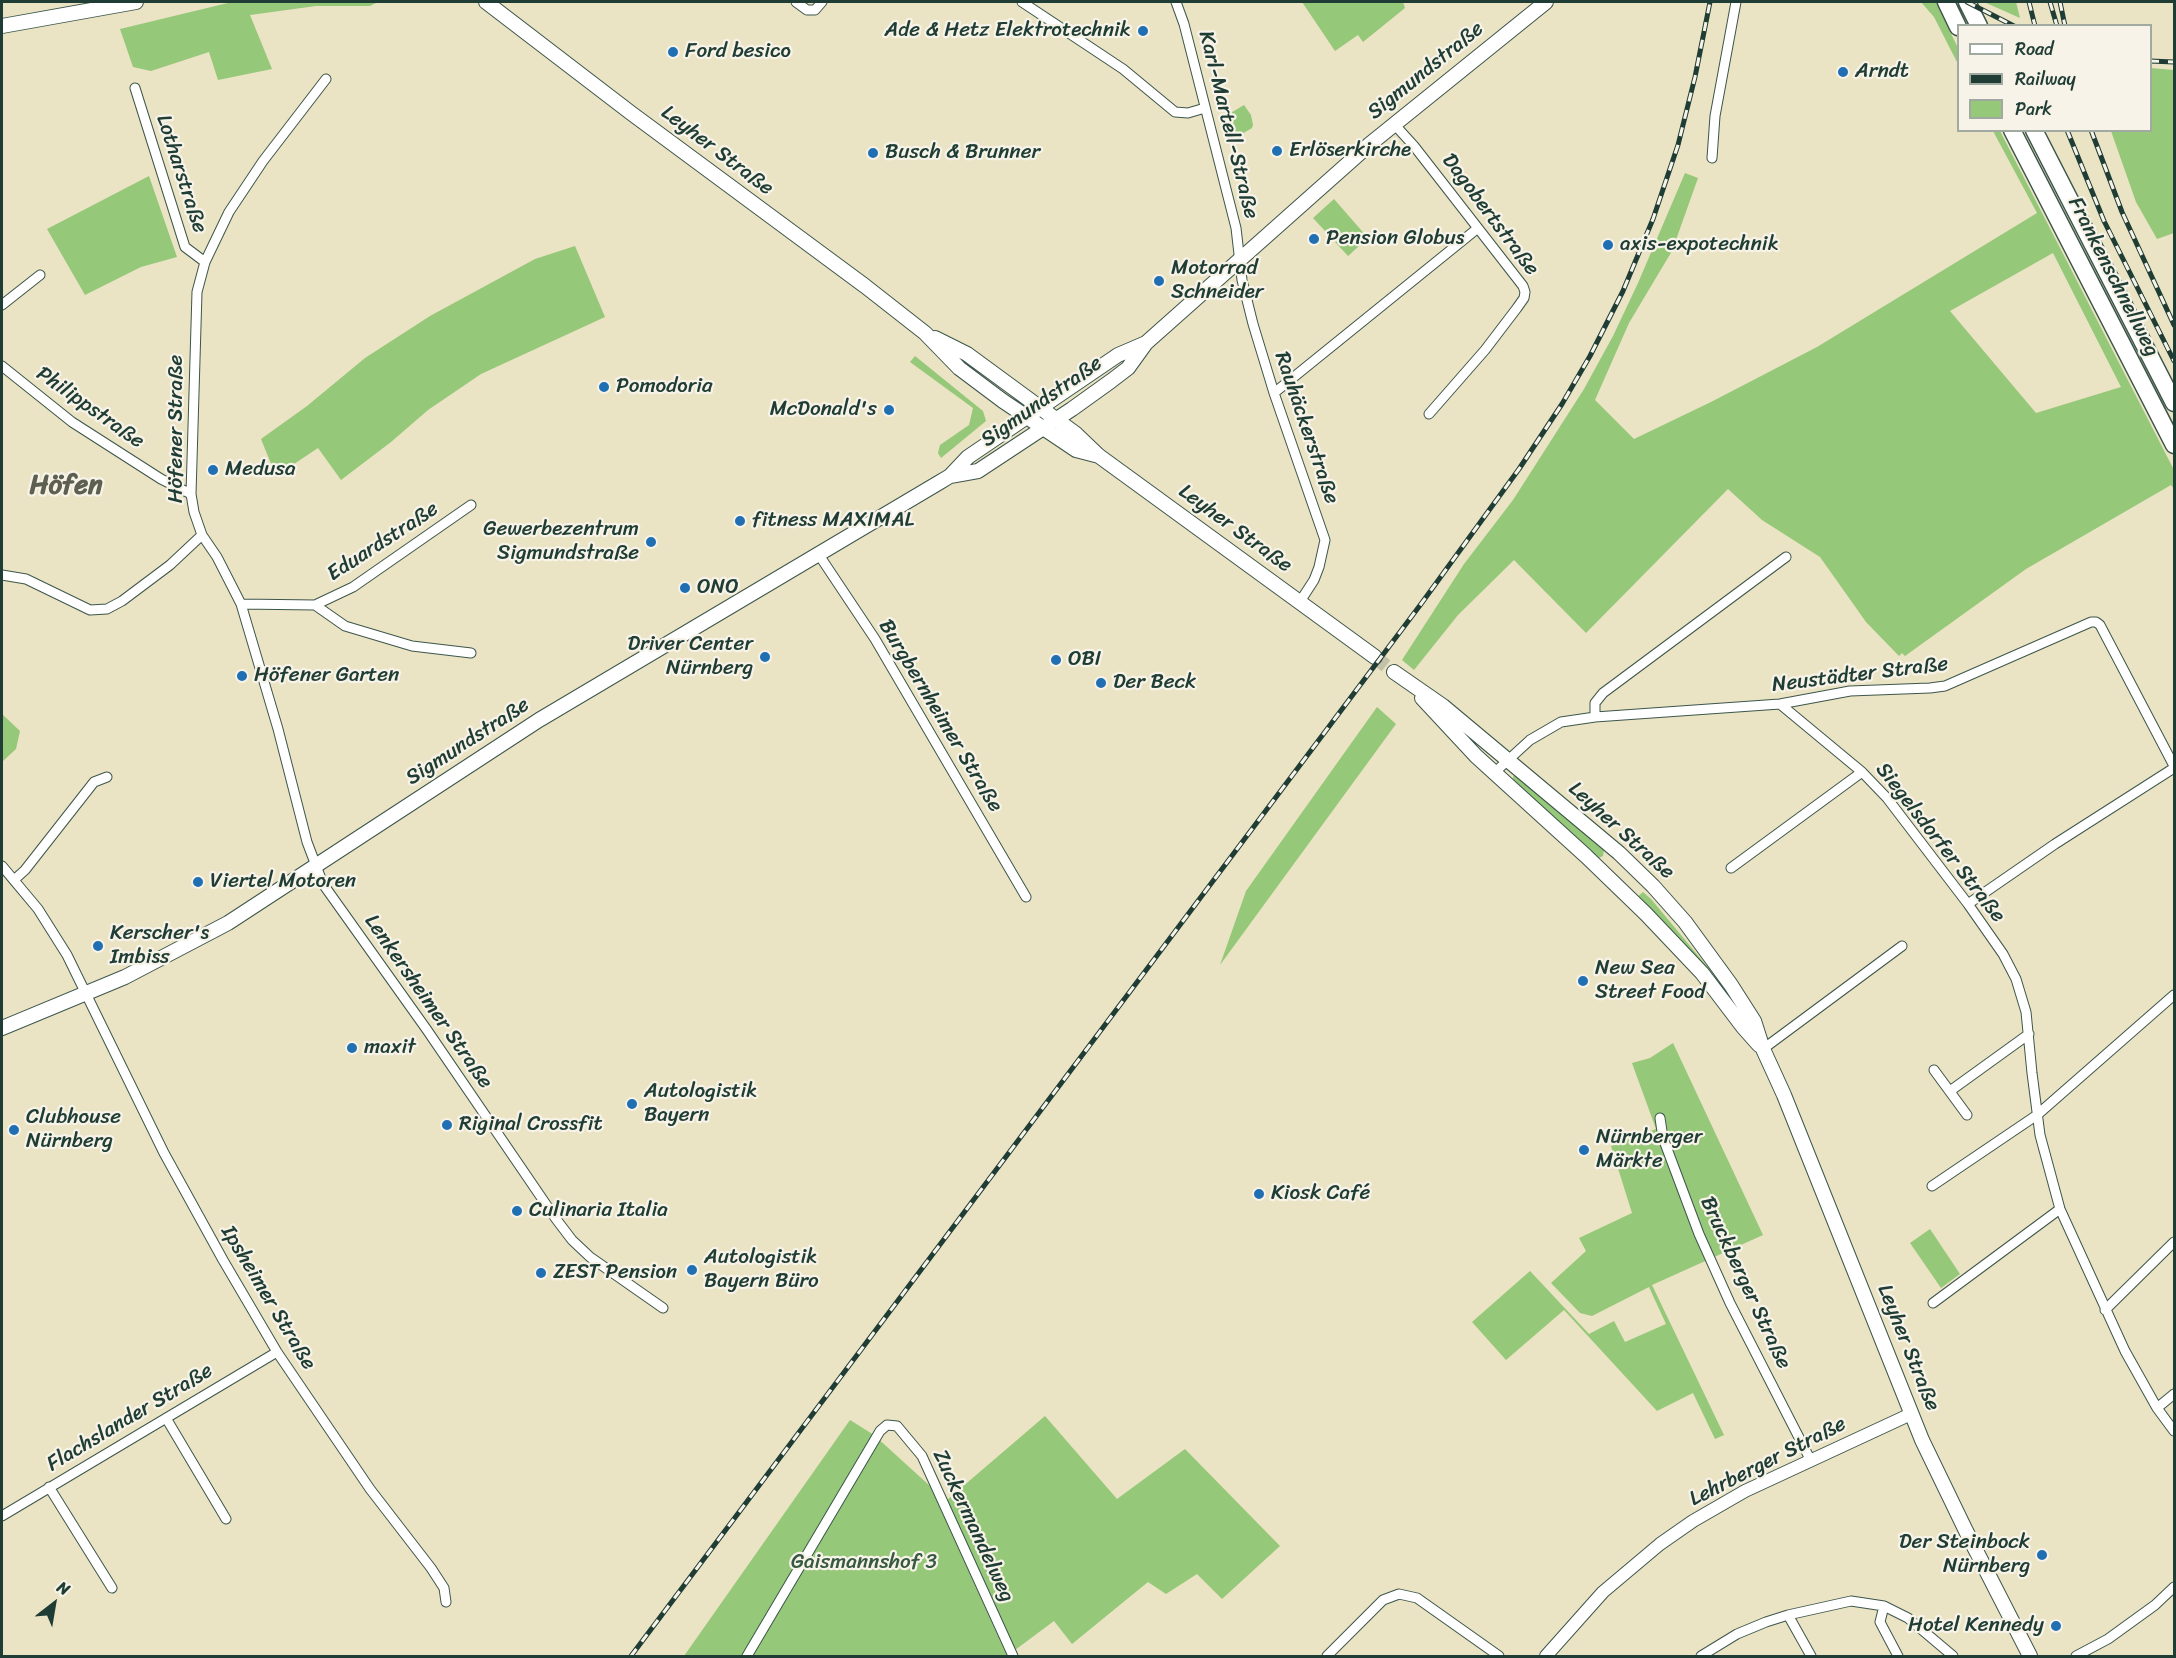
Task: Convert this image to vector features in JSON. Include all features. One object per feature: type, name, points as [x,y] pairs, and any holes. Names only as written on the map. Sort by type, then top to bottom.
[{"type":"highway","points":[[1946,2],[1957,24]]},
{"type":"highway","points":[[1966,2],[1978,24]]},
{"type":"highway","name":"Frankenschnellweg","points":[[2013,132],[2175,445]]},
{"type":"highway","name":"Frankenschnellweg","points":[[2035,132],[2175,403]]},
{"type":"main road","points":[[2,26],[136,2]]},
{"type":"main road","name":"Leyher Straße","points":[[486,2],[631,113],[856,279],[925,333],[959,368],[1026,418],[1076,450],[1099,456]]},
{"type":"main road","name":"Sigmundstraße","points":[[950,476],[978,471],[1057,420],[1128,368],[1146,343],[1394,124],[1546,2]]},
{"type":"main road","name":"Leyher Straße","points":[[925,333],[967,354],[1057,420],[1099,456],[1375,657]]},
{"type":"main road","name":"Sigmundstraße","points":[[2,1028],[87,995],[203,938],[548,715],[950,476],[968,457],[1118,355],[1146,343]]},
{"type":"main road","name":"Leyher Straße","points":[[1394,672],[1443,706],[1618,853],[1672,908],[1704,946],[1737,994],[1754,1021],[1763,1049],[1796,1123],[1911,1414],[1951,1501],[2030,1656]]},
{"type":"main road","name":"Leyher Straße","points":[[1407,682],[1457,737],[1494,773],[1646,914],[1702,973],[1743,1027],[1763,1049]]},
{"type":"street","points":[[796,2],[807,10],[815,9],[822,2]]},
{"type":"street","points":[[1022,2],[1113,62],[1175,112],[1188,113],[1205,108]]},
{"type":"street","name":"Karl-Martell-Straße","points":[[1176,2],[1184,24],[1236,228],[1240,259]]},
{"type":"street","points":[[1712,158],[1715,116],[1736,2]]},
{"type":"street","name":"Höfener Straße","points":[[315,867],[241,604],[202,535],[191,494],[198,292],[205,262],[230,212],[253,176],[326,79]]},
{"type":"street","name":"Lotharstraße","points":[[135,88],[185,247],[205,262]]},
{"type":"street","name":"Dagobertstraße","points":[[1394,124],[1478,228],[1523,286],[1525,292],[1524,298],[1485,350],[1429,414]]},
{"type":"street","points":[[1274,393],[1478,228]]},
{"type":"street","name":"Rauhäckerstraße","points":[[1240,259],[1246,300],[1274,393],[1325,540],[1314,580],[1299,603]]},
{"type":"street","points":[[2,305],[40,275]]},
{"type":"street","name":"Philippstraße","points":[[2,366],[72,422],[161,479],[191,494]]},
{"type":"street","name":"Eduardstraße","points":[[241,604],[315,605],[353,587],[471,506]]},
{"type":"street","points":[[2,575],[26,579],[90,610],[107,609],[122,601],[170,565],[202,535]]},
{"type":"street","name":"Burgbernheimer Straße","points":[[819,555],[875,639],[1026,897]]},
{"type":"street","points":[[1595,717],[1595,703],[1603,693],[1786,557]]},
{"type":"street","points":[[315,605],[345,626],[400,643],[471,653]]},
{"type":"street","name":"Neustädter Straße","points":[[1494,773],[1530,740],[1561,723],[1595,717],[1780,704],[1850,691],[1946,686],[2091,622],[2100,625],[2175,767]]},
{"type":"street","name":"Siegelsdorfer Straße","points":[[1780,704],[1862,772],[1887,798],[2003,954],[2016,979],[2026,1012],[2040,1136],[2060,1209],[2105,1310],[2157,1408],[2175,1431]]},
{"type":"street","points":[[1968,904],[2055,843],[2175,767]]},
{"type":"street","points":[[1731,868],[1862,772]]},
{"type":"street","points":[[14,880],[25,870],[94,782],[107,777]]},
{"type":"street","name":"Ipsheimer Straße","points":[[2,866],[52,929],[164,1153],[277,1352],[370,1489],[431,1568],[444,1588],[446,1602]]},
{"type":"street","name":"Lenkersheimer Straße","points":[[315,867],[328,893],[427,1030],[572,1240],[590,1257],[663,1308]]},
{"type":"street","points":[[1763,1049],[1902,946]]},
{"type":"street","points":[[1932,1186],[2037,1115],[2175,995]]},
{"type":"street","points":[[1950,1091],[2029,1034]]},
{"type":"street","points":[[1934,1070],[1967,1115]]},
{"type":"street","name":"Bruckberger Straße","points":[[1660,1118],[1663,1138],[1704,1244],[1730,1303],[1810,1459]]},
{"type":"street","points":[[1933,1303],[2060,1209]]},
{"type":"street","points":[[2105,1310],[2175,1242]]},
{"type":"street","name":"Flachslander Straße","points":[[2,1516],[277,1352]]},
{"type":"street","points":[[2157,1408],[2175,1394]]},
{"type":"street","name":"Lehrberger Straße","points":[[1546,1656],[1604,1592],[1660,1544],[1727,1500],[1810,1459],[1911,1414]]},
{"type":"street","points":[[166,1418],[226,1519]]},
{"type":"street","name":"Zuckermandelweg","points":[[747,1656],[880,1431],[887,1425],[897,1426],[922,1456],[1013,1656]]},
{"type":"street","points":[[49,1487],[112,1588]]},
{"type":"street","points":[[2076,1656],[2108,1639],[2155,1605],[2175,1587]]},
{"type":"street","points":[[1327,1656],[1383,1600],[1399,1594],[1417,1598],[1500,1656]]},
{"type":"street","points":[[1701,1656],[1737,1634],[1788,1615],[1851,1601],[1884,1606],[1908,1618],[1953,1656]]},
{"type":"street","points":[[1884,1606],[1880,1622],[1899,1656]]},
{"type":"street","points":[[1788,1615],[1811,1656]]},
{"type":"green space","points":[[232,2],[378,2],[370,6],[316,6],[250,15],[272,69],[218,80],[209,52],[151,71],[133,67],[120,29]]},
{"type":"green space","points":[[1302,2],[1403,2],[1405,8],[1363,42],[1358,35],[1335,51]]},
{"type":"green space","points":[[1921,2],[1939,2],[1945,13],[1942,15],[1957,46],[1957,62],[1934,17]]},
{"type":"green space","points":[[1984,2],[2016,2],[2020,18]]},
{"type":"green space","points":[[2152,68],[2174,70],[2174,233],[2157,239],[2136,202],[2111,132],[2152,132]]},
{"type":"green space","points":[[1244,105],[1251,115],[1252,128],[1230,141],[1225,131],[1224,117]]},
{"type":"green space","points":[[1994,132],[2001,132],[2174,470],[2174,489],[2171,485],[2026,569],[1905,656],[1902,653],[1899,656],[1866,622],[1820,557],[1762,520],[1728,489],[1586,633],[1514,560],[1458,615],[1414,670],[1402,660],[1464,564],[1513,500],[1584,389],[1638,283],[1685,173],[1698,178],[1672,251],[1629,323],[1595,400],[1634,439],[1817,347],[2037,213]],"holes":[[[2053,253],[2121,387],[2036,413],[1950,311]]]},
{"type":"green space","points":[[149,176],[177,257],[141,267],[85,295],[47,229]]},
{"type":"green space","points":[[1334,199],[1368,238],[1348,256],[1313,218]]},
{"type":"green space","points":[[575,246],[605,317],[481,374],[428,410],[341,480],[318,448],[276,476],[261,439],[307,406],[365,358],[430,316],[535,259]]},
{"type":"green space","points":[[915,356],[983,411],[986,421],[941,458],[938,453],[940,445],[969,425],[973,408],[910,362]]},
{"type":"green space","points":[[1377,707],[1396,724],[1220,965],[1246,891]]},
{"type":"green space","points":[[2,714],[20,731],[16,749],[2,762]]},
{"type":"green space","points":[[1514,774],[1597,841],[1604,850],[1603,856],[1597,859],[1518,788],[1513,778]]},
{"type":"green space","points":[[1643,892],[1736,1001],[1750,1026],[1636,898]]},
{"type":"green space","points":[[1673,1043],[1763,1235],[1652,1285],[1724,1435],[1715,1439],[1693,1393],[1657,1411],[1564,1310],[1506,1360],[1472,1322],[1530,1271],[1589,1334],[1614,1321],[1625,1342],[1666,1324],[1649,1287],[1592,1316],[1580,1313],[1551,1283],[1586,1251],[1579,1238],[1632,1213],[1611,1146],[1656,1129],[1632,1063],[1650,1058]]},
{"type":"green space","points":[[1930,1229],[1960,1274],[1941,1288],[1910,1243]]},
{"type":"green space","points":[[1045,1416],[1117,1499],[1185,1449],[1280,1546],[1222,1599],[1197,1574],[1166,1594],[1148,1582],[1072,1644],[1054,1621],[1015,1650],[947,1500]]},
{"type":"green space","name":"Gaismannshof 3","points":[[850,1420],[874,1435],[930,1486],[1007,1656],[684,1656]]},
{"type":"tunnel","points":[[1375,657],[1394,672]]},
{"type":"railway","points":[[631,1656],[1421,604],[1519,469],[1562,404],[1590,356],[1623,291],[1653,219],[1678,145],[1710,2]]},
{"type":"railway","points":[[1967,2],[2010,24]]},
{"type":"railway","points":[[2029,2],[2034,24]]},
{"type":"railway","points":[[2050,2],[2056,24]]},
{"type":"railway","points":[[2060,2],[2065,24]]},
{"type":"railway","points":[[2152,61],[2174,62]]},
{"type":"railway","points":[[2068,132],[2104,221],[2174,361]]},
{"type":"railway","points":[[2092,132],[2122,212],[2174,325]]},
{"type":"place","name":"Ade & Hetz Elektrotechnik","points":[[1143,31]]},
{"type":"place","name":"Ford besico","points":[[673,52]]},
{"type":"place","name":"Arndt","points":[[1843,72]]},
{"type":"place","name":"Erlöserkirche","points":[[1277,151]]},
{"type":"place","name":"Busch & Brunner","points":[[873,153]]},
{"type":"place","name":"Pension Globus","points":[[1314,239]]},
{"type":"place","name":"axis-expotechnik","points":[[1608,245]]},
{"type":"place","name":"Motorrad Schneider","points":[[1159,281]]},
{"type":"place","name":"Pomodoria","points":[[604,387]]},
{"type":"place","name":"McDonald's","points":[[889,410]]},
{"type":"place","name":"Medusa","points":[[213,470]]},
{"type":"place","name":"fitness MAXIMAL","points":[[740,521]]},
{"type":"place","name":"Gewerbezentrum Sigmundstraße","points":[[651,542]]},
{"type":"place","name":"ONO","points":[[685,588]]},
{"type":"place","name":"Driver Center Nürnberg","points":[[765,657]]},
{"type":"place","name":"OBI","points":[[1056,660]]},
{"type":"place","name":"Höfener Garten","points":[[242,676]]},
{"type":"place","name":"Der Beck","points":[[1101,683]]},
{"type":"place","name":"Viertel Motoren","points":[[198,882]]},
{"type":"place","name":"Kerscher's Imbiss","points":[[98,946]]},
{"type":"place","name":"New Sea Street Food","points":[[1583,981]]},
{"type":"place","name":"maxit","points":[[352,1048]]},
{"type":"place","name":"Autologistik Bayern","points":[[632,1104]]},
{"type":"place","name":"Riginal Crossfit","points":[[447,1125]]},
{"type":"place","name":"Clubhouse Nürnberg","points":[[14,1130]]},
{"type":"place","name":"Nürnberger Märkte","points":[[1584,1150]]},
{"type":"place","name":"Kiosk Café","points":[[1259,1194]]},
{"type":"place","name":"Culinaria Italia","points":[[517,1211]]},
{"type":"place","name":"Autologistik Bayern Büro","points":[[692,1270]]},
{"type":"place","name":"ZEST Pension","points":[[541,1273]]},
{"type":"place","name":"Der Steinbock Nürnberg","points":[[2042,1555]]},
{"type":"place","name":"Hotel Kennedy","points":[[2056,1626]]},
{"type":"district","name":"Höfen","points":[[66,486]]}]
